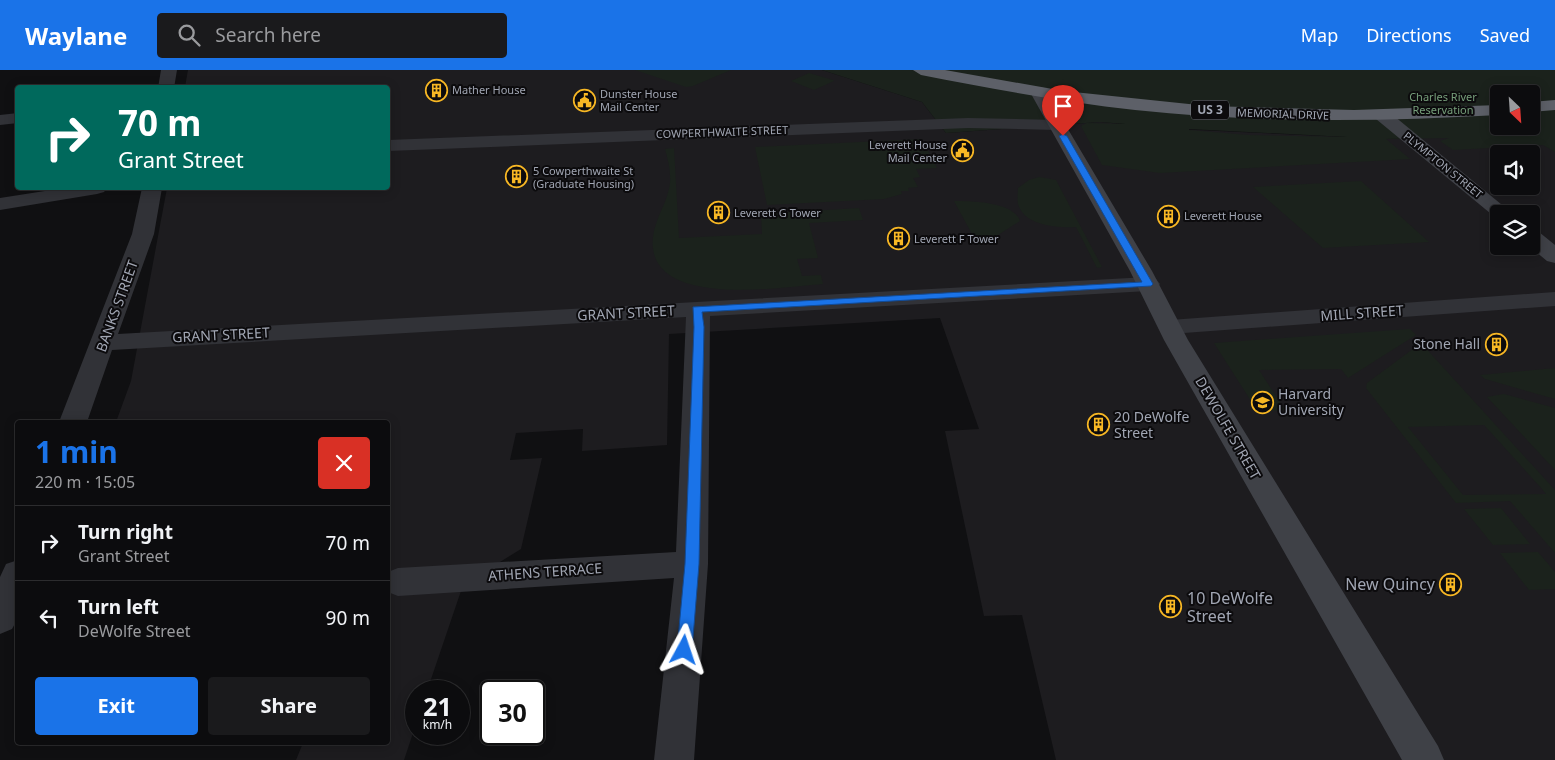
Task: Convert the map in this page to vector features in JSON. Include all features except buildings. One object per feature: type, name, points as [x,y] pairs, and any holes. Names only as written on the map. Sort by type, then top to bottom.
[{"type":"highway","name":"MEMORIAL DRIVE","points":[[921,70],[1038,92],[1198,110],[1293,115],[1382,115],[1490,110]]},
{"type":"highway","points":[[1540,106],[1555,105]]},
{"type":"street","points":[[166,85],[169,70]]},
{"type":"street","name":"DEWOLFE STREET","points":[[1038,92],[1148,284],[1170,327],[1424,760]]},
{"type":"street","name":"PLYMPTON STREET","points":[[1382,115],[1492,205]]},
{"type":"street","points":[[0,120],[15,118]]},
{"type":"street","name":"COWPERTHWAITE STREET","points":[[390,146],[968,122],[1057,126]]},
{"type":"street","points":[[0,204],[85,190]]},
{"type":"street","name":"BANKS STREET","points":[[74,420],[143,234],[152,190]]},
{"type":"street","points":[[1540,244],[1555,256]]},
{"type":"street","name":"GRANT STREET","points":[[103,343],[1148,284]]},
{"type":"street","name":"MILL STREET","points":[[1170,327],[1555,299]]},
{"type":"street","points":[[674,760],[692,564],[699,327],[697,309]]},
{"type":"street","name":"ATHENS TERRACE","points":[[398,582],[692,564]]},
{"type":"street","points":[[0,620],[15,580]]},
{"type":"shaded area","name":"Harvard University","points":[[188,70],[822,70],[922,102],[946,133],[1100,122],[1175,129],[1385,139],[1555,133],[1555,760],[1056,760],[1022,615],[984,616],[945,431],[979,429],[940,318],[669,334],[667,445],[582,451],[583,429],[516,433],[510,460],[542,458],[521,549],[463,585],[431,680],[405,680],[405,745],[409,745],[404,760],[296,760],[302,745],[390,745],[390,420],[117,420],[131,381],[167,190],[390,190],[390,85],[185,85]]},
{"type":"green space","points":[[635,70],[731,70],[693,86],[686,87]]},
{"type":"green space","name":"Charles River Reservation","points":[[822,70],[1555,70],[1555,152],[1543,145],[1490,145],[1490,148],[1453,150],[1440,141],[1449,138],[1386,139],[1410,159],[1160,173],[1102,165],[1081,126],[1087,123],[1125,124],[1100,122],[946,133],[922,102]],"holes":[[[1189,129],[1347,137],[1248,135]]]},
{"type":"green space","points":[[809,73],[834,81],[814,90],[791,81]]},
{"type":"green space","points":[[922,139],[937,168],[916,169],[920,177],[913,178],[918,187],[908,188],[909,191],[901,191],[902,194],[884,199],[767,205],[755,147]]},
{"type":"green space","points":[[674,148],[679,238],[762,234],[761,214],[859,208],[863,220],[809,223],[818,258],[797,259],[802,276],[821,275],[823,284],[749,290],[719,289],[692,285],[670,276],[656,260],[654,230],[667,197],[670,183],[670,170],[665,149]]},
{"type":"green space","points":[[1039,177],[1056,180],[1102,267],[1097,268],[1076,227],[1042,224],[1027,217],[1021,211],[1018,204],[1018,188],[1029,180]]},
{"type":"green space","points":[[1361,181],[1429,242],[1323,248],[1253,187]]},
{"type":"green space","points":[[954,201],[981,202],[1001,206],[1010,210],[1020,221],[987,242],[978,245]]},
{"type":"green space","points":[[1410,329],[1416,335],[1348,378],[1341,369],[1259,370],[1285,410],[1258,412],[1214,343]]},
{"type":"green space","points":[[1421,343],[1555,490],[1555,553],[1510,501],[1456,503],[1366,388],[1367,383]],"holes":[[[1484,425],[1546,494],[1463,495],[1408,427]]]},
{"type":"green space","points":[[1555,368],[1555,399],[1485,379],[1480,375]]},
{"type":"green space","points":[[1504,394],[1555,408],[1555,470],[1487,397]]},
{"type":"green space","points":[[1501,508],[1530,544],[1493,545],[1464,509]]},
{"type":"green space","points":[[1538,552],[1555,572],[1555,589],[1529,590],[1500,553]]},
{"type":"place","name":"Mather House","points":[[436,90]]},
{"type":"place","name":"Dunster House Mail Center","points":[[584,100]]},
{"type":"place","name":"Leverett House Mail Center","points":[[963,151]]},
{"type":"place","name":"5 Cowperthwaite St (Graduate Housing)","points":[[517,177]]},
{"type":"place","name":"Leverett G Tower","points":[[718,213]]},
{"type":"place","name":"Leverett House","points":[[1168,216]]},
{"type":"place","name":"Leverett F Tower","points":[[898,239]]},
{"type":"place","name":"Stone Hall","points":[[1496,344]]},
{"type":"place","name":"Harvard University","points":[[1262,402]]},
{"type":"place","name":"20 DeWolfe Street","points":[[1098,425]]},
{"type":"place","name":"New Quincy","points":[[1451,584]]},
{"type":"place","name":"10 DeWolfe Street","points":[[1171,607]]},
{"type":"route","points":[[684,650],[692,564],[699,327],[697,309],[1148,284],[1063,136]]}]
